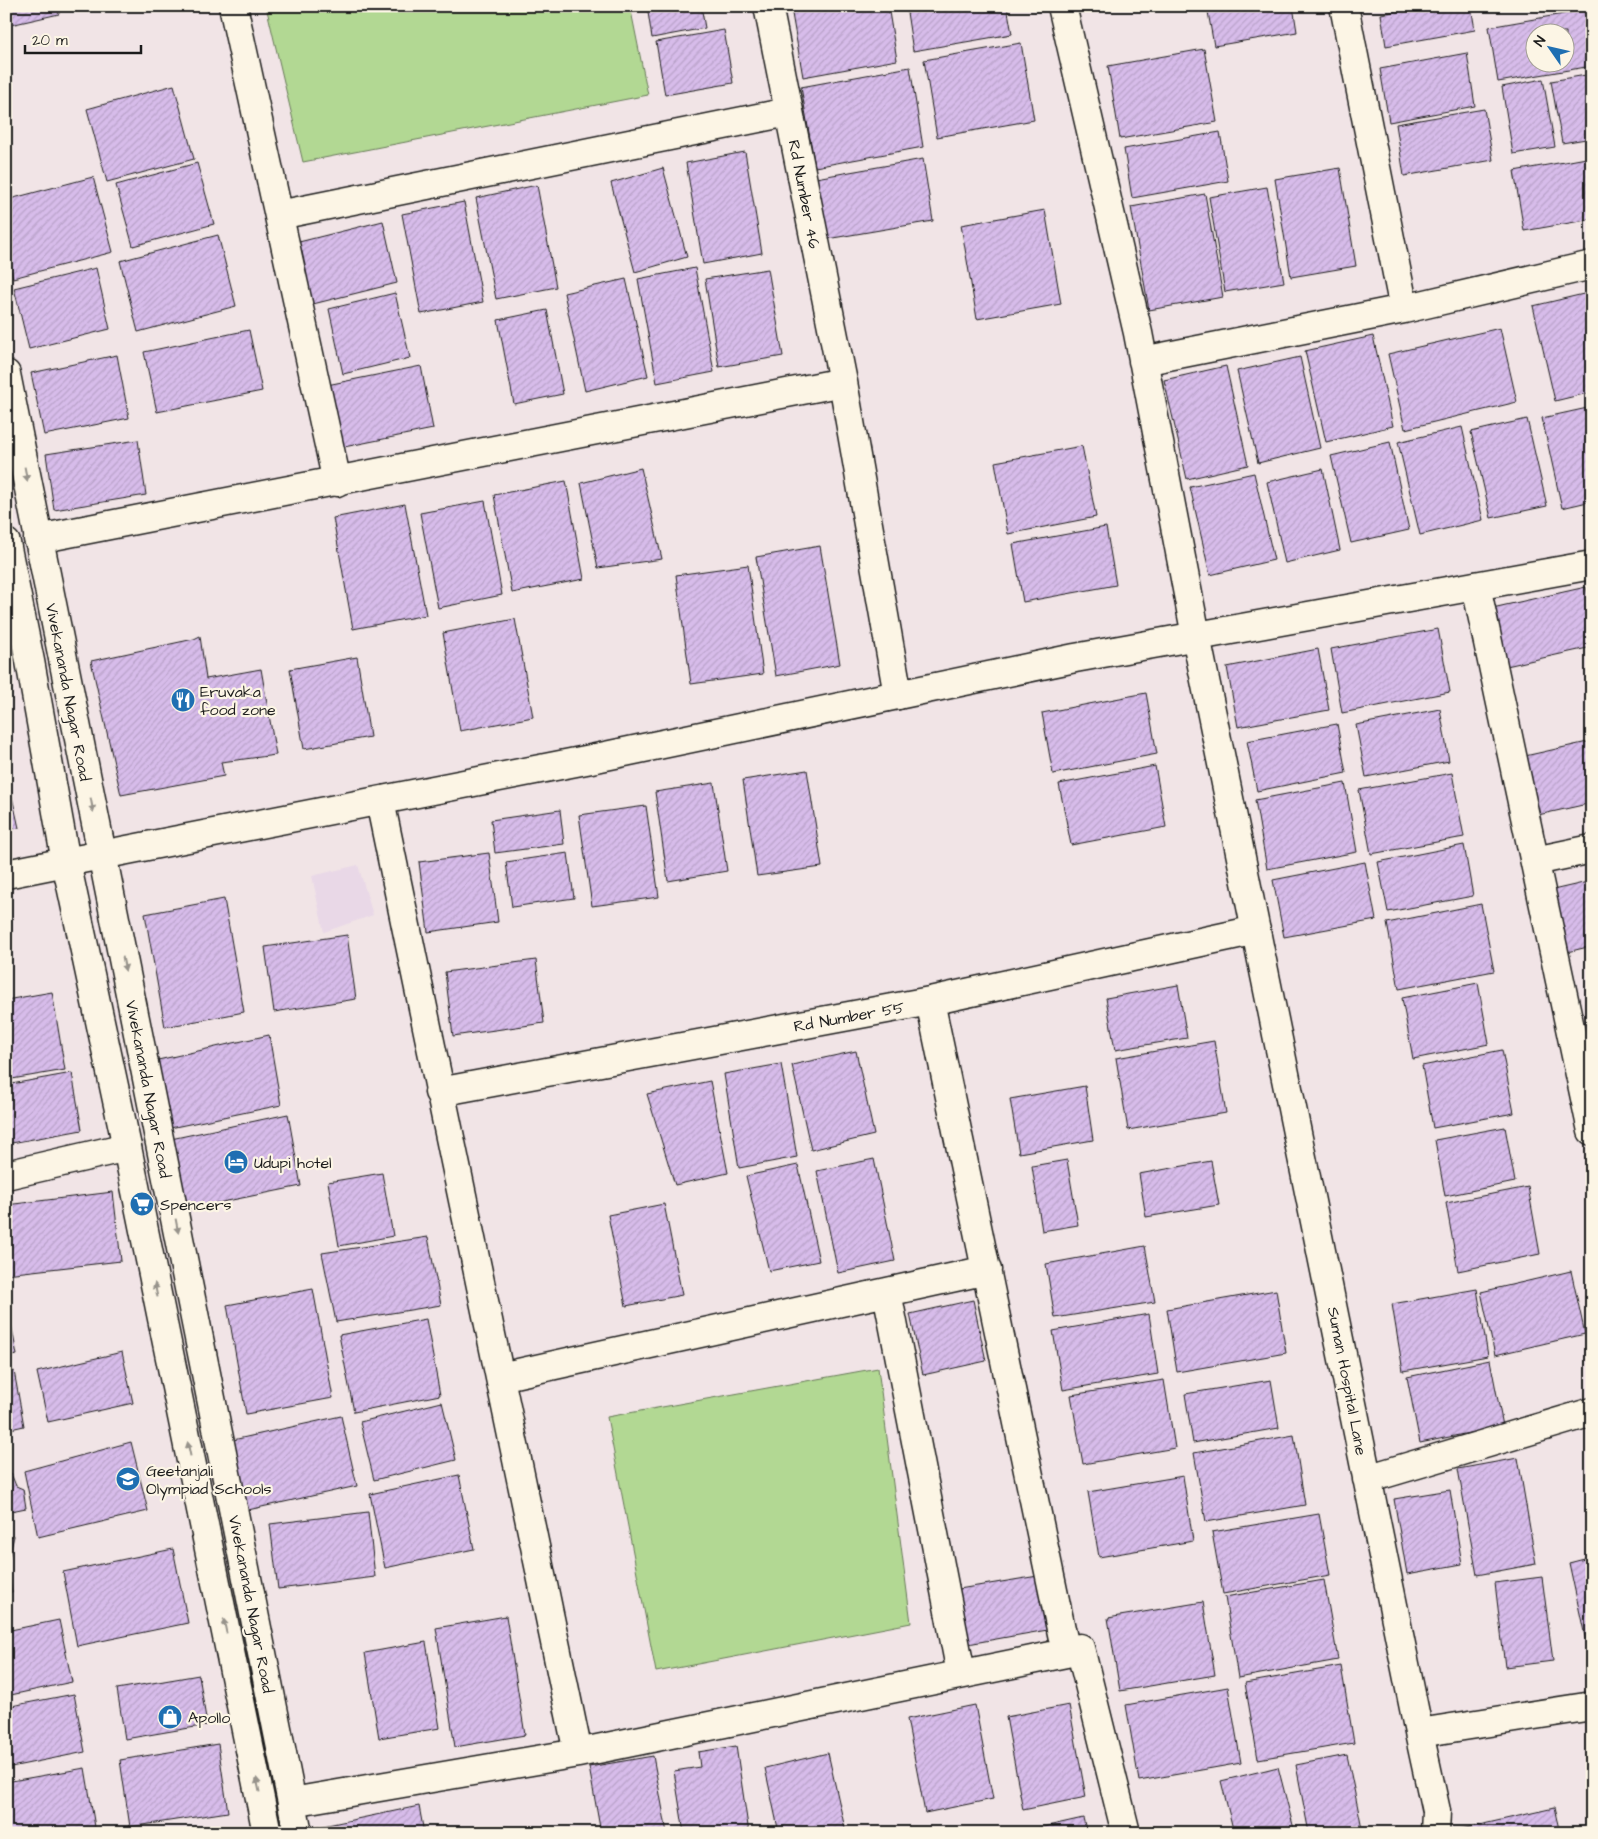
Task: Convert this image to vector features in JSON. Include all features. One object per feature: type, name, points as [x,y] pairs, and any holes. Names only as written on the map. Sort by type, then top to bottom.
[{"type":"street","points":[[233,6],[338,482]]},
{"type":"street","name":"Rd Number 46","points":[[768,6],[843,382],[898,695]]},
{"type":"street","name":"Suman Hospital Lane","points":[[1062,6],[1143,362],[1196,636],[1418,1733],[1436,1811],[1435,1833]]},
{"type":"street","points":[[1344,6],[1404,309]]},
{"type":"street","points":[[279,215],[788,112]]},
{"type":"street","points":[[1143,362],[1404,309],[1592,265]]},
{"type":"street","name":"Vivekananda Nagar Road","points":[[6,374],[298,1833]]},
{"type":"street","points":[[38,539],[843,382]]},
{"type":"street","name":"Vivekananda Nagar Road","points":[[6,543],[30,662],[66,862],[127,1147],[267,1833]]},
{"type":"street","points":[[6,874],[380,801],[1075,658],[1592,565]]},
{"type":"street","points":[[1476,586],[1591,1127]]},
{"type":"street","points":[[380,801],[578,1753]]},
{"type":"street","points":[[1534,861],[1592,849]]},
{"type":"street","name":"Rd Number 55","points":[[439,1092],[930,1001],[1256,930]]},
{"type":"street","points":[[930,1001],[988,1270],[1066,1653]]},
{"type":"street","points":[[6,1175],[127,1147]]},
{"type":"street","points":[[500,1378],[988,1270]]},
{"type":"street","points":[[887,1292],[961,1673]]},
{"type":"street","points":[[1367,1479],[1592,1412]]},
{"type":"street","points":[[292,1802],[578,1753],[1066,1653],[1080,1648],[1126,1833]]},
{"type":"street","points":[[1418,1733],[1592,1706]]},
{"type":"shaded area","points":[[358,865],[373,915],[324,932],[312,876]]},
{"type":"green space","points":[[266,6],[630,6],[648,95],[303,162]]},
{"type":"green space","points":[[878,1368],[911,1623],[656,1672],[607,1417]]},
{"type":"building","points":[[6,6],[58,6],[59,14],[6,26]]},
{"type":"building","points":[[647,6],[701,6],[705,28],[652,38]]},
{"type":"building","points":[[799,6],[888,6],[897,60],[803,77],[791,8]]},
{"type":"building","points":[[906,6],[1007,6],[1012,34],[913,51]]},
{"type":"building","points":[[1207,6],[1293,6],[1297,32],[1214,46]]},
{"type":"building","points":[[1425,6],[1471,6],[1475,30],[1386,46],[1381,14]]},
{"type":"building","points":[[1586,10],[1592,42],[1592,66],[1576,69],[1576,22],[1526,22],[1526,72],[1557,72],[1498,82],[1489,27]]},
{"type":"building","points":[[724,30],[733,83],[665,95],[656,42]]},
{"type":"building","points":[[1021,43],[1034,120],[937,137],[924,60]]},
{"type":"building","points":[[1204,49],[1217,122],[1120,139],[1108,66]]},
{"type":"building","points":[[1467,53],[1475,106],[1389,122],[1380,69]]},
{"type":"building","points":[[910,67],[923,147],[815,167],[801,87]]},
{"type":"building","points":[[1592,74],[1592,138],[1562,143],[1551,81]]},
{"type":"building","points":[[1543,79],[1555,147],[1513,154],[1502,87]]},
{"type":"building","points":[[174,85],[194,159],[107,182],[87,109]]},
{"type":"building","points":[[1484,109],[1493,160],[1404,176],[1396,124]]},
{"type":"building","points":[[1220,132],[1228,181],[1132,198],[1124,149]]},
{"type":"building","points":[[745,152],[762,253],[703,264],[686,163]]},
{"type":"building","points":[[1592,157],[1592,219],[1524,231],[1514,171]]},
{"type":"building","points":[[923,159],[933,221],[827,239],[816,178]]},
{"type":"building","points":[[197,163],[214,224],[133,246],[116,185]]},
{"type":"building","points":[[663,168],[687,257],[635,272],[611,183]]},
{"type":"building","points":[[1340,168],[1356,266],[1291,277],[1275,179]]},
{"type":"building","points":[[93,177],[113,252],[13,278],[6,251],[6,200]]},
{"type":"building","points":[[537,185],[556,287],[496,299],[476,198]]},
{"type":"building","points":[[1267,187],[1284,282],[1225,292],[1209,197]]},
{"type":"building","points":[[1205,194],[1223,297],[1149,310],[1131,207]]},
{"type":"building","points":[[464,202],[483,302],[421,314],[402,214]]},
{"type":"building","points":[[1045,210],[1061,304],[977,319],[961,225]]},
{"type":"building","points":[[383,221],[397,283],[309,305],[295,243]]},
{"type":"building","points":[[218,235],[236,306],[138,332],[120,261]]},
{"type":"building","points":[[96,268],[110,329],[29,349],[14,288]]},
{"type":"building","points":[[695,268],[714,372],[657,383],[638,279]]},
{"type":"building","points":[[768,269],[783,356],[719,367],[705,279]]},
{"type":"building","points":[[626,279],[648,376],[585,391],[564,293]]},
{"type":"building","points":[[1592,292],[1592,392],[1555,401],[1533,306]]},
{"type":"building","points":[[395,293],[410,358],[343,374],[329,309]]},
{"type":"building","points":[[547,310],[563,394],[514,404],[498,320]]},
{"type":"building","points":[[1500,328],[1517,402],[1405,429],[1388,354]]},
{"type":"building","points":[[249,330],[262,391],[157,412],[144,352]]},
{"type":"building","points":[[1373,336],[1393,426],[1326,442],[1305,351]]},
{"type":"building","points":[[117,355],[129,418],[44,435],[31,373]]},
{"type":"building","points":[[1300,357],[1320,448],[1258,463],[1237,371]]},
{"type":"building","points":[[421,366],[433,429],[339,448],[327,385]]},
{"type":"building","points":[[1226,366],[1248,465],[1187,479],[1164,380]]},
{"type":"building","points":[[1592,407],[1592,501],[1562,508],[1542,418]]},
{"type":"building","points":[[1527,419],[1547,506],[1491,518],[1471,432]]},
{"type":"building","points":[[1462,427],[1483,520],[1420,535],[1398,442]]},
{"type":"building","points":[[138,440],[146,495],[54,510],[46,454]]},
{"type":"building","points":[[1390,442],[1409,530],[1351,543],[1331,456]]},
{"type":"building","points":[[1082,446],[1096,517],[1008,534],[995,462]]},
{"type":"building","points":[[641,468],[662,559],[598,568],[581,483]]},
{"type":"building","points":[[1323,469],[1340,550],[1285,563],[1267,482]]},
{"type":"building","points":[[1254,473],[1274,560],[1210,575],[1190,487]]},
{"type":"building","points":[[566,481],[584,579],[512,593],[494,495]]},
{"type":"building","points":[[485,501],[502,595],[438,608],[420,513]]},
{"type":"building","points":[[405,504],[426,615],[353,629],[333,518]]},
{"type":"building","points":[[1106,527],[1116,585],[1023,602],[1013,544]]},
{"type":"building","points":[[820,546],[840,664],[776,676],[756,557]]},
{"type":"building","points":[[748,565],[763,674],[691,684],[676,575]]},
{"type":"building","points":[[1586,587],[1592,614],[1592,647],[1502,667],[1488,609]]},
{"type":"building","points":[[515,619],[533,717],[460,731],[443,633]]},
{"type":"building","points":[[1438,629],[1450,692],[1342,713],[1331,649]]},
{"type":"building","name":"Eruvaka food zone","points":[[200,636],[206,679],[261,669],[276,755],[221,762],[224,776],[121,795],[91,661],[194,639]]},
{"type":"building","points":[[1318,649],[1329,710],[1238,727],[1227,667]]},
{"type":"building","points":[[357,657],[370,737],[304,749],[290,669]]},
{"type":"building","points":[[1146,693],[1157,754],[1053,774],[1042,713]]},
{"type":"building","points":[[1440,709],[1449,761],[1366,777],[1356,725]]},
{"type":"building","points":[[1337,724],[1346,773],[1257,791],[1247,741]]},
{"type":"building","points":[[1592,741],[1592,803],[1538,815],[1525,756]]},
{"type":"building","points":[[1155,766],[1166,827],[1071,845],[1059,784]]},
{"type":"building","points":[[6,770],[19,828],[6,830]]},
{"type":"building","points":[[807,770],[822,867],[757,876],[743,780]]},
{"type":"building","points":[[1452,773],[1464,837],[1371,854],[1359,790]]},
{"type":"building","points":[[714,783],[727,871],[668,881],[655,792]]},
{"type":"building","points":[[1345,783],[1357,852],[1267,869],[1255,800]]},
{"type":"building","points":[[646,806],[659,897],[592,906],[579,815]]},
{"type":"building","points":[[560,810],[564,844],[495,853],[491,820]]},
{"type":"building","points":[[1464,845],[1473,896],[1388,912],[1378,862]]},
{"type":"building","points":[[489,853],[498,922],[428,932],[419,862]]},
{"type":"building","points":[[568,853],[574,898],[512,907],[506,862]]},
{"type":"building","points":[[1365,862],[1376,920],[1284,937],[1273,880]]},
{"type":"building","points":[[1592,881],[1592,946],[1567,952],[1553,890]]},
{"type":"building","points":[[224,899],[244,1012],[165,1027],[145,914]]},
{"type":"building","points":[[1481,904],[1494,971],[1399,989],[1387,923]]},
{"type":"building","points":[[347,935],[356,999],[274,1012],[265,947]]},
{"type":"building","points":[[536,960],[544,1023],[453,1036],[445,972]]},
{"type":"building","points":[[1478,983],[1489,1044],[1413,1059],[1402,998]]},
{"type":"building","points":[[1178,985],[1187,1038],[1115,1050],[1106,998]]},
{"type":"building","points":[[52,992],[65,1070],[6,1080],[6,1069],[13,1068],[6,1030],[6,1000]]},
{"type":"building","points":[[269,1035],[281,1105],[170,1128],[158,1060]]},
{"type":"building","points":[[1214,1041],[1226,1113],[1128,1130],[1116,1058]]},
{"type":"building","points":[[1502,1050],[1514,1113],[1433,1128],[1422,1066]]},
{"type":"building","points":[[856,1051],[874,1135],[811,1150],[792,1065]]},
{"type":"building","points":[[781,1064],[797,1157],[739,1168],[724,1074]]},
{"type":"building","points":[[72,1073],[82,1130],[6,1144],[6,1085]]},
{"type":"building","points":[[710,1081],[728,1173],[675,1185],[647,1094]]},
{"type":"building","points":[[1085,1086],[1093,1140],[1019,1153],[1010,1099]]},
{"type":"building","name":"Udupi hotel","points":[[288,1114],[301,1186],[183,1210],[171,1139]]},
{"type":"building","points":[[1505,1127],[1515,1182],[1445,1196],[1435,1140]]},
{"type":"building","points":[[874,1159],[895,1261],[838,1273],[817,1171]]},
{"type":"building","points":[[1067,1160],[1078,1225],[1042,1231],[1032,1166]]},
{"type":"building","points":[[1211,1161],[1219,1205],[1146,1217],[1139,1174]]},
{"type":"building","points":[[798,1165],[819,1261],[769,1271],[746,1176]]},
{"type":"building","points":[[382,1173],[393,1236],[339,1246],[328,1182]]},
{"type":"building","points":[[1528,1187],[1540,1254],[1458,1271],[1446,1203]]},
{"type":"building","points":[[113,1192],[121,1261],[6,1274],[6,1205]]},
{"type":"building","points":[[664,1204],[682,1295],[626,1306],[608,1215]]},
{"type":"building","points":[[428,1237],[441,1305],[336,1322],[322,1253]]},
{"type":"building","points":[[1145,1246],[1155,1302],[1055,1318],[1046,1264]]},
{"type":"building","points":[[1571,1271],[1585,1334],[1495,1355],[1481,1292]]},
{"type":"building","points":[[313,1289],[333,1398],[246,1414],[227,1305]]},
{"type":"building","points":[[1477,1289],[1488,1356],[1403,1371],[1392,1304]]},
{"type":"building","points":[[1276,1290],[1286,1353],[1177,1372],[1167,1309]]},
{"type":"building","points":[[973,1300],[986,1361],[923,1375],[910,1314]]},
{"type":"building","points":[[1149,1314],[1158,1374],[1063,1390],[1053,1331]]},
{"type":"building","points":[[6,1315],[10,1318],[17,1355],[6,1357]]},
{"type":"building","points":[[426,1319],[440,1395],[354,1412],[339,1335]]},
{"type":"building","points":[[122,1352],[133,1403],[48,1422],[37,1372]]},
{"type":"building","points":[[1490,1360],[1503,1426],[1420,1443],[1407,1377]]},
{"type":"building","points":[[14,1371],[24,1426],[6,1430],[6,1372]]},
{"type":"building","points":[[1164,1380],[1175,1448],[1083,1464],[1071,1395]]},
{"type":"building","points":[[1271,1380],[1279,1428],[1193,1443],[1185,1394]]},
{"type":"building","points":[[442,1402],[456,1460],[374,1480],[360,1422]]},
{"type":"building","points":[[341,1416],[357,1486],[248,1510],[233,1440]]},
{"type":"building","points":[[1294,1435],[1305,1505],[1206,1522],[1194,1453]]},
{"type":"building","points":[[131,1442],[148,1511],[38,1537],[24,1471]]},
{"type":"building","points":[[1518,1458],[1536,1564],[1477,1575],[1458,1469]]},
{"type":"building","points":[[6,1461],[16,1486],[23,1489],[26,1508],[6,1512]]},
{"type":"building","points":[[459,1475],[474,1549],[385,1568],[370,1494]]},
{"type":"building","points":[[1183,1476],[1193,1541],[1099,1557],[1088,1492]]},
{"type":"building","points":[[1450,1490],[1462,1564],[1407,1574],[1394,1499]]},
{"type":"building","points":[[368,1512],[375,1577],[278,1589],[270,1524]]},
{"type":"building","points":[[1319,1514],[1330,1575],[1223,1594],[1212,1532]]},
{"type":"building","points":[[14,1536],[7,1566],[12,1592],[6,1593],[6,1538]]},
{"type":"building","points":[[173,1549],[188,1623],[77,1646],[63,1572]]},
{"type":"building","points":[[1592,1557],[1592,1655],[1589,1655],[1569,1563]]},
{"type":"building","points":[[1044,1575],[1053,1629],[968,1644],[959,1589]]},
{"type":"building","points":[[1542,1577],[1553,1661],[1505,1667],[1495,1583]]},
{"type":"building","points":[[1324,1580],[1338,1660],[1238,1678],[1225,1597]]},
{"type":"building","points":[[1203,1602],[1215,1675],[1120,1691],[1108,1618]]},
{"type":"building","points":[[506,1616],[525,1735],[455,1747],[436,1628]]},
{"type":"building","points":[[59,1620],[72,1682],[6,1696],[6,1631]]},
{"type":"building","points":[[426,1642],[440,1728],[379,1738],[365,1653]]},
{"type":"building","points":[[1341,1666],[1354,1743],[1258,1759],[1245,1683]]},
{"type":"building","points":[[199,1675],[207,1725],[125,1739],[117,1689]]},
{"type":"building","points":[[1228,1687],[1241,1763],[1139,1781],[1126,1705]]},
{"type":"building","points":[[74,1694],[85,1752],[6,1768],[6,1707]]},
{"type":"building","points":[[975,1705],[993,1799],[925,1813],[907,1719]]},
{"type":"building","points":[[1069,1705],[1086,1797],[1023,1810],[1006,1717]]},
{"type":"building","points":[[218,1744],[228,1812],[130,1827],[120,1760]]},
{"type":"building","points":[[736,1746],[749,1833],[684,1833],[674,1771],[700,1767],[698,1752]]},
{"type":"building","points":[[828,1753],[846,1833],[779,1833],[765,1768]]},
{"type":"building","points":[[1347,1755],[1363,1833],[1309,1833],[1296,1765]]},
{"type":"building","points":[[653,1756],[667,1833],[601,1833],[589,1767]]},
{"type":"building","points":[[1278,1767],[1295,1833],[1234,1833],[1221,1781]]},
{"type":"building","points":[[85,1768],[96,1833],[6,1833],[6,1782]]},
{"type":"building","points":[[419,1806],[424,1833],[319,1833],[318,1827]]},
{"type":"building","points":[[1554,1808],[1560,1833],[1457,1833],[1457,1830]]},
{"type":"building","points":[[1083,1818],[1087,1833],[1021,1832]]},
{"type":"place","name":"Eruvaka food zone","points":[[183,700]]},
{"type":"place","name":"Udupi hotel","points":[[236,1162]]},
{"type":"place","name":"Spencers","points":[[142,1204]]},
{"type":"place","name":"Geetanjali Olympiad Schools","points":[[128,1479]]},
{"type":"place","name":"Apollo","points":[[170,1717]]}]
